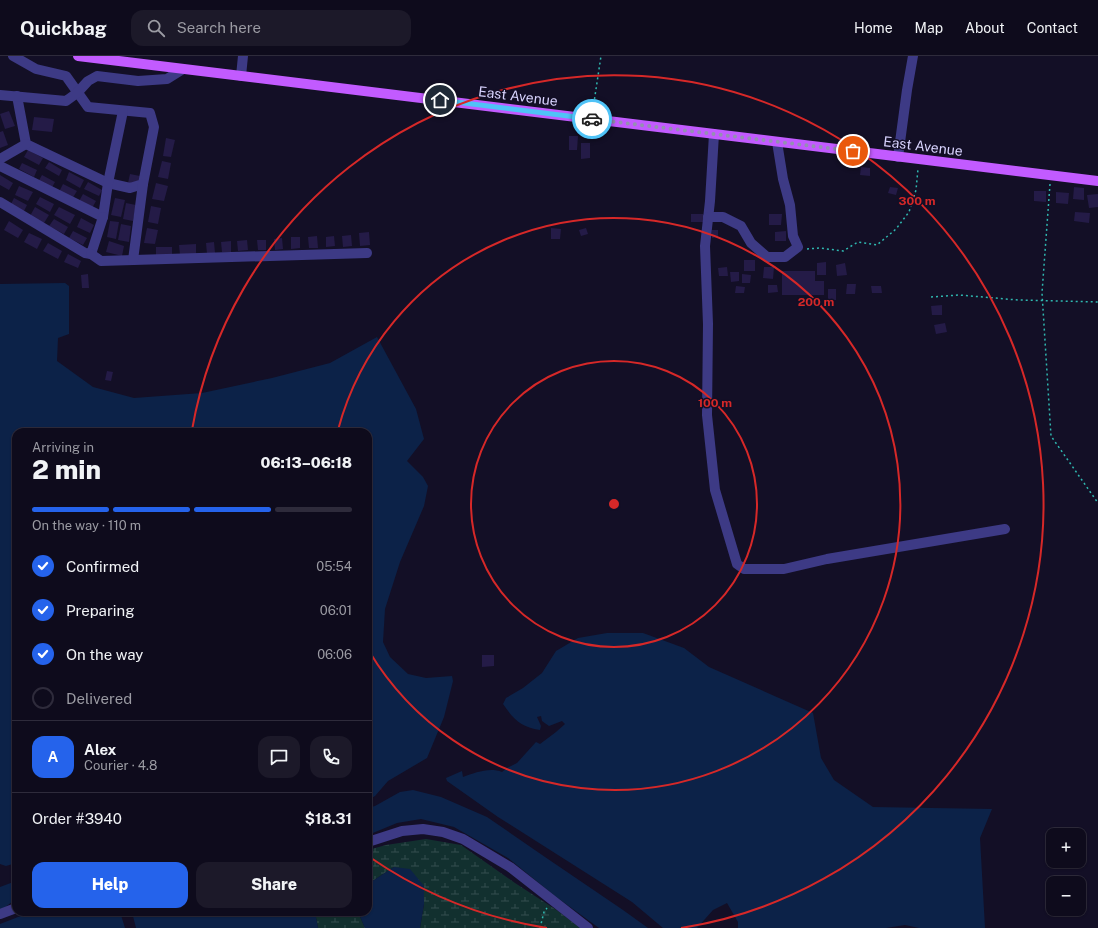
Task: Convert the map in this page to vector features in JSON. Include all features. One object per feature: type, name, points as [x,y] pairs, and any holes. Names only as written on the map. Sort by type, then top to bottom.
[{"type":"main road","name":"East Avenue","points":[[78,56],[1098,181]]},
{"type":"street","points":[[13,56],[36,69],[66,76],[88,107],[150,113],[154,128],[143,184],[133,260]]},
{"type":"street","points":[[242,76],[243,56]]},
{"type":"street","points":[[898,157],[913,56]]},
{"type":"street","points":[[0,95],[66,101],[77,93],[88,80],[98,76],[138,81],[167,79],[183,69]]},
{"type":"street","points":[[17,96],[26,144]]},
{"type":"street","points":[[91,254],[103,217],[108,184],[123,111]]},
{"type":"street","points":[[714,134],[705,246],[708,324],[707,415],[715,490],[737,564],[744,569],[784,569],[827,559],[1005,529]]},
{"type":"street","points":[[708,217],[723,218],[741,226],[751,243],[767,257],[785,257],[798,247],[793,236],[790,205],[782,179],[777,142]]},
{"type":"street","points":[[0,159],[26,144]]},
{"type":"street","points":[[26,144],[108,184],[130,188],[143,184]]},
{"type":"street","points":[[0,166],[103,217]]},
{"type":"street","points":[[0,202],[101,261],[367,253]]},
{"type":"street","points":[[372,841],[402,831],[423,829],[443,832],[464,839],[510,867],[588,928]]},
{"type":"street","points":[[0,914],[12,910]]},
{"type":"path","points":[[592,119],[601,56]]},
{"type":"path","points":[[798,247],[800,250],[820,248],[842,251],[858,242],[877,245],[896,229],[909,212],[916,190],[919,159]]},
{"type":"path","points":[[1051,175],[1042,293],[1051,436],[1098,503]]},
{"type":"path","points":[[931,297],[959,295],[1043,302],[1098,302]]},
{"type":"path","points":[[540,928],[544,912],[554,901]]},
{"type":"green space","points":[[426,839],[461,845],[558,911],[580,928],[420,928],[424,904],[394,867],[372,881],[372,849],[386,845]]},
{"type":"green space","points":[[316,916],[360,916],[365,928],[318,928]]},
{"type":"water","points":[[65,283],[69,286],[69,334],[58,338],[57,361],[93,387],[134,398],[202,393],[272,378],[330,363],[377,337],[416,409],[424,439],[407,461],[423,477],[428,486],[424,506],[400,562],[385,609],[383,642],[390,657],[408,674],[426,678],[452,676],[453,681],[444,717],[427,758],[388,781],[372,798],[372,428],[12,428],[12,864],[6,866],[0,864],[0,284]]},
{"type":"water","points":[[607,633],[643,633],[684,648],[709,667],[813,713],[821,758],[834,780],[873,807],[992,809],[980,838],[985,928],[919,928],[905,925],[886,928],[738,928],[738,922],[727,903],[713,910],[697,928],[663,928],[632,902],[498,817],[447,781],[446,778],[462,771],[463,777],[487,770],[502,772],[517,763],[536,742],[540,744],[565,724],[562,721],[549,726],[542,721],[541,716],[537,717],[541,726],[540,730],[533,729],[518,722],[503,704],[506,698],[523,688],[542,673],[556,651],[578,638]]},
{"type":"water","points":[[413,790],[441,797],[487,817],[648,928],[599,928],[555,896],[508,858],[454,827],[421,819],[397,823],[372,833],[372,807],[400,792]]},
{"type":"water","points":[[394,867],[410,869],[424,886],[424,904],[420,928],[365,928],[360,916],[372,916],[372,881]]},
{"type":"water","points":[[12,882],[12,902],[0,911],[0,887]]},
{"type":"water","points":[[21,916],[121,916],[125,928],[0,928],[0,924]]},
{"type":"water","points":[[133,916],[316,916],[318,928],[136,928]]},
{"type":"building","points":[[9,111],[15,126],[5,129],[0,114]]},
{"type":"building","points":[[34,117],[54,119],[52,132],[32,130]]},
{"type":"building","points":[[3,131],[8,145],[0,148],[0,132]]},
{"type":"building","points":[[569,136],[578,136],[577,150],[569,150]]},
{"type":"building","points":[[166,138],[175,140],[171,157],[163,156]]},
{"type":"building","points":[[581,143],[590,143],[590,158],[581,159]]},
{"type":"building","points":[[28,150],[43,158],[39,165],[24,157]]},
{"type":"building","points":[[162,161],[171,163],[168,179],[158,177]]},
{"type":"building","points":[[49,162],[62,170],[59,176],[45,168]]},
{"type":"building","points":[[22,163],[37,170],[34,177],[19,169]]},
{"type":"building","points":[[861,167],[870,168],[870,176],[860,175]]},
{"type":"building","points":[[69,172],[84,180],[80,188],[66,180]]},
{"type":"building","points":[[130,174],[140,176],[138,185],[128,183]]},
{"type":"building","points":[[0,175],[13,183],[9,190],[0,185]]},
{"type":"building","points":[[42,175],[55,182],[51,189],[38,182]]},
{"type":"building","points":[[88,182],[102,190],[99,196],[84,189]]},
{"type":"building","points":[[156,183],[168,186],[164,201],[152,199]]},
{"type":"building","points":[[63,184],[77,191],[72,199],[59,192]]},
{"type":"building","points":[[19,186],[33,192],[28,201],[15,195]]},
{"type":"building","points":[[890,187],[898,188],[896,195],[888,193]]},
{"type":"building","points":[[1074,187],[1084,188],[1084,200],[1073,199]]},
{"type":"building","points":[[1034,191],[1046,191],[1046,202],[1034,201]]},
{"type":"building","points":[[1056,192],[1069,193],[1068,204],[1056,203]]},
{"type":"building","points":[[83,194],[96,201],[91,210],[78,203]]},
{"type":"building","points":[[1098,194],[1098,207],[1089,208],[1087,195]]},
{"type":"building","points":[[40,197],[54,204],[50,212],[36,204]]},
{"type":"building","points":[[14,198],[27,205],[23,213],[10,206]]},
{"type":"building","points":[[115,198],[125,200],[121,217],[111,215]]},
{"type":"building","points":[[126,203],[136,205],[133,221],[123,219]]},
{"type":"building","points":[[151,206],[161,208],[158,224],[148,222]]},
{"type":"building","points":[[35,207],[49,215],[44,223],[30,216]]},
{"type":"building","points":[[59,207],[75,215],[70,224],[54,215]]},
{"type":"building","points":[[1075,212],[1090,213],[1089,223],[1074,221]]},
{"type":"building","points":[[691,214],[703,214],[703,222],[691,222]]},
{"type":"building","points":[[769,214],[782,214],[781,225],[769,225]]},
{"type":"building","points":[[81,218],[94,225],[90,233],[77,227]]},
{"type":"building","points":[[54,219],[68,227],[64,234],[49,226]]},
{"type":"building","points":[[9,221],[23,230],[18,238],[4,230]]},
{"type":"building","points":[[110,221],[119,222],[116,239],[107,237]]},
{"type":"building","points":[[121,224],[131,226],[129,242],[118,240]]},
{"type":"building","points":[[147,228],[158,230],[155,244],[144,243]]},
{"type":"building","points":[[551,228],[561,229],[560,239],[551,239]]},
{"type":"building","points":[[586,228],[588,234],[581,236],[579,230]]},
{"type":"building","points":[[712,230],[718,230],[718,237],[712,238]]},
{"type":"building","points":[[73,231],[87,238],[83,245],[69,238]]},
{"type":"building","points":[[786,231],[786,241],[775,241],[775,232]]},
{"type":"building","points":[[369,232],[370,245],[360,246],[359,233]]},
{"type":"building","points":[[29,233],[42,239],[37,249],[24,242]]},
{"type":"building","points":[[351,235],[352,246],[343,247],[342,236]]},
{"type":"building","points":[[317,236],[318,248],[309,248],[308,237]]},
{"type":"building","points":[[334,236],[335,246],[326,247],[326,237]]},
{"type":"building","points":[[291,237],[300,237],[300,248],[291,249]]},
{"type":"building","points":[[282,238],[283,249],[275,250],[274,239]]},
{"type":"building","points":[[247,240],[248,250],[238,251],[237,241]]},
{"type":"building","points":[[257,240],[266,240],[266,250],[258,250]]},
{"type":"building","points":[[109,241],[124,246],[122,256],[106,252]]},
{"type":"building","points":[[231,241],[231,252],[222,252],[221,242]]},
{"type":"building","points":[[214,242],[215,253],[207,254],[206,243]]},
{"type":"building","points":[[48,243],[62,251],[58,259],[43,251]]},
{"type":"building","points":[[196,244],[196,254],[180,255],[179,245]]},
{"type":"building","points":[[156,247],[172,247],[172,255],[156,255]]},
{"type":"building","points":[[68,254],[81,261],[78,268],[64,262]]},
{"type":"building","points":[[744,260],[755,260],[755,271],[744,271]]},
{"type":"building","points":[[826,262],[826,275],[817,275],[817,263]]},
{"type":"building","points":[[845,263],[847,275],[837,276],[836,265]]},
{"type":"building","points":[[727,267],[728,276],[719,276],[718,268]]},
{"type":"building","points":[[764,267],[774,267],[773,279],[763,278]]},
{"type":"building","points":[[782,271],[815,271],[815,281],[824,281],[824,295],[782,295]]},
{"type":"building","points":[[730,272],[739,272],[739,281],[731,282]]},
{"type":"building","points":[[88,274],[89,288],[82,288],[81,275]]},
{"type":"building","points":[[742,274],[751,275],[750,283],[742,283]]},
{"type":"building","points":[[847,284],[856,284],[855,294],[846,294]]},
{"type":"building","points":[[768,285],[777,285],[778,292],[768,293]]},
{"type":"building","points":[[736,286],[745,287],[744,293],[735,293]]},
{"type":"building","points":[[871,286],[881,286],[882,293],[872,293]]},
{"type":"building","points":[[828,289],[836,289],[836,300],[828,300]]},
{"type":"building","points":[[942,305],[942,315],[932,315],[931,306]]},
{"type":"building","points":[[945,323],[947,332],[936,334],[934,325]]},
{"type":"building","points":[[107,371],[113,372],[111,381],[105,380]]},
{"type":"building","points":[[482,655],[494,655],[494,666],[482,667]]},
{"type":"way so far","points":[[592,119],[853,151]]},
{"type":"route","points":[[440,100],[592,119]]}]
